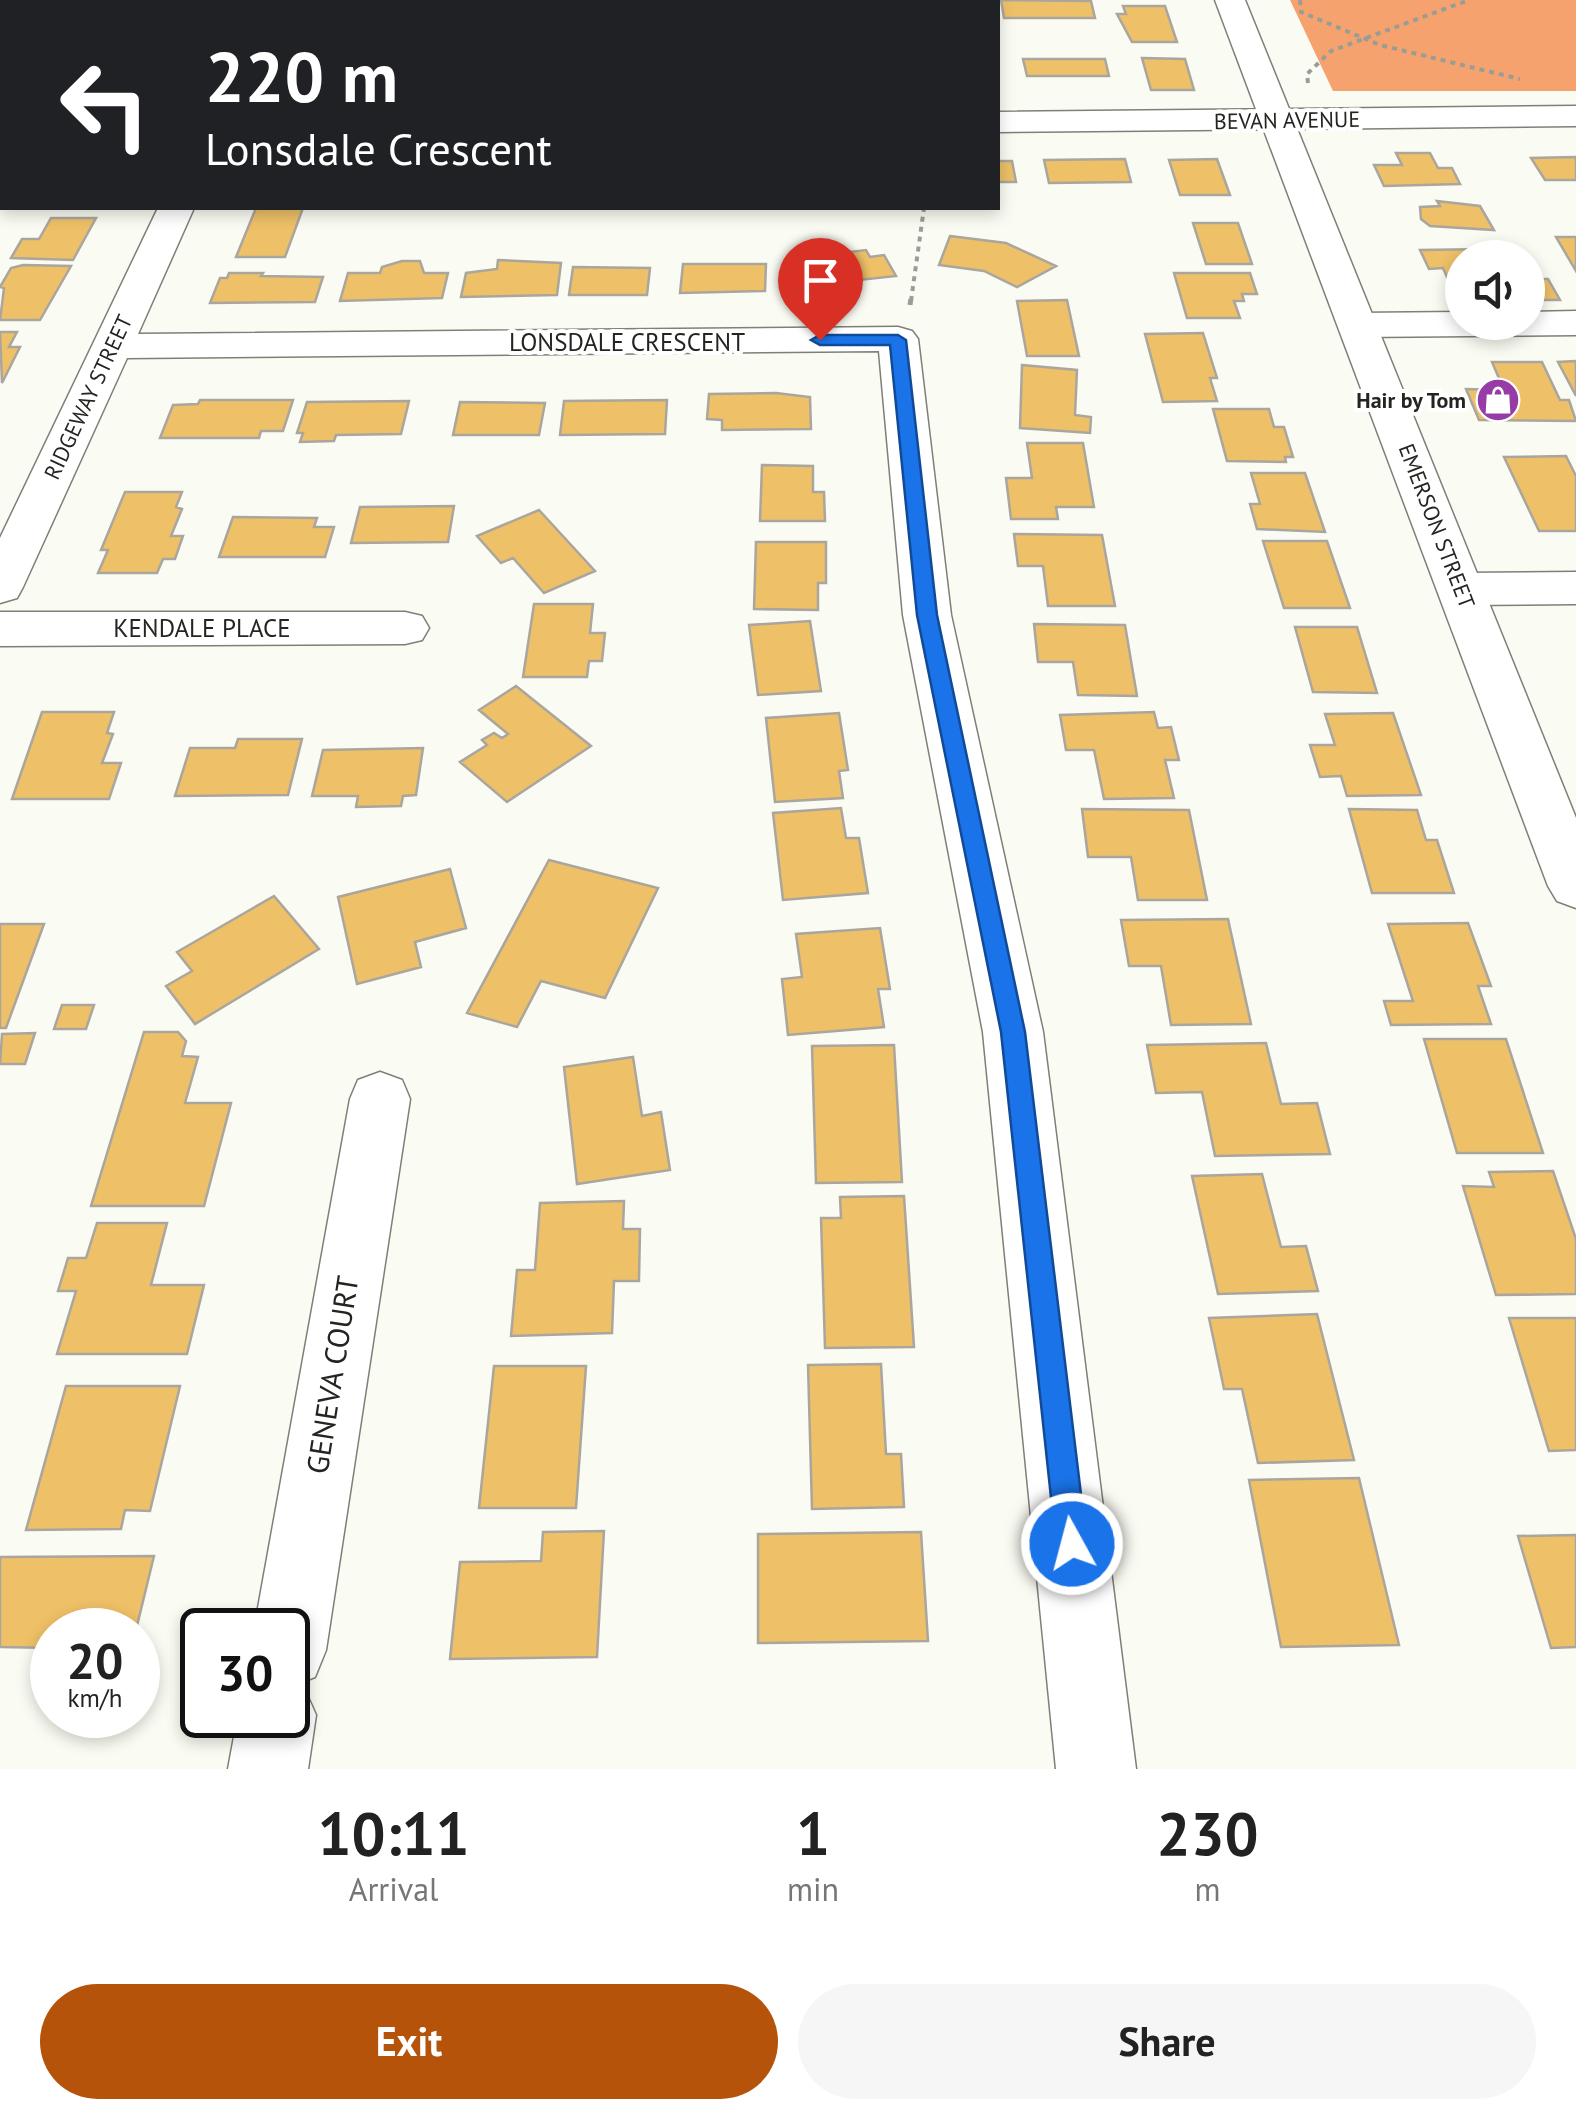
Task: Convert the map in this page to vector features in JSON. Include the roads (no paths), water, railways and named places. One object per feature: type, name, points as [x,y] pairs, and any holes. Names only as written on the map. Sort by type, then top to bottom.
[{"type":"street","name":"EMERSON STREET","points":[[1230,0],[1293,106],[1358,325],[1576,886]]},
{"type":"street","name":"BEVAN AVENUE","points":[[1000,122],[1293,106],[1576,116]]},
{"type":"street","name":"RIDGEWAY STREET","points":[[0,587],[175,210]]},
{"type":"street","points":[[1358,325],[1576,323]]},
{"type":"street","name":"LONSDALE CRESCENT","points":[[112,346],[898,340],[927,615],[1013,1032],[1096,1769]]},
{"type":"street","points":[[1462,589],[1576,588]]},
{"type":"street","name":"KENDALE PLACE","points":[[0,629],[405,628]]},
{"type":"street","name":"GENEVA COURT","points":[[295,1608],[380,1099]]},
{"type":"street","points":[[268,1769],[273,1738]]},
{"type":"place","name":"Hair by Tom","points":[[1498,400]]}]
